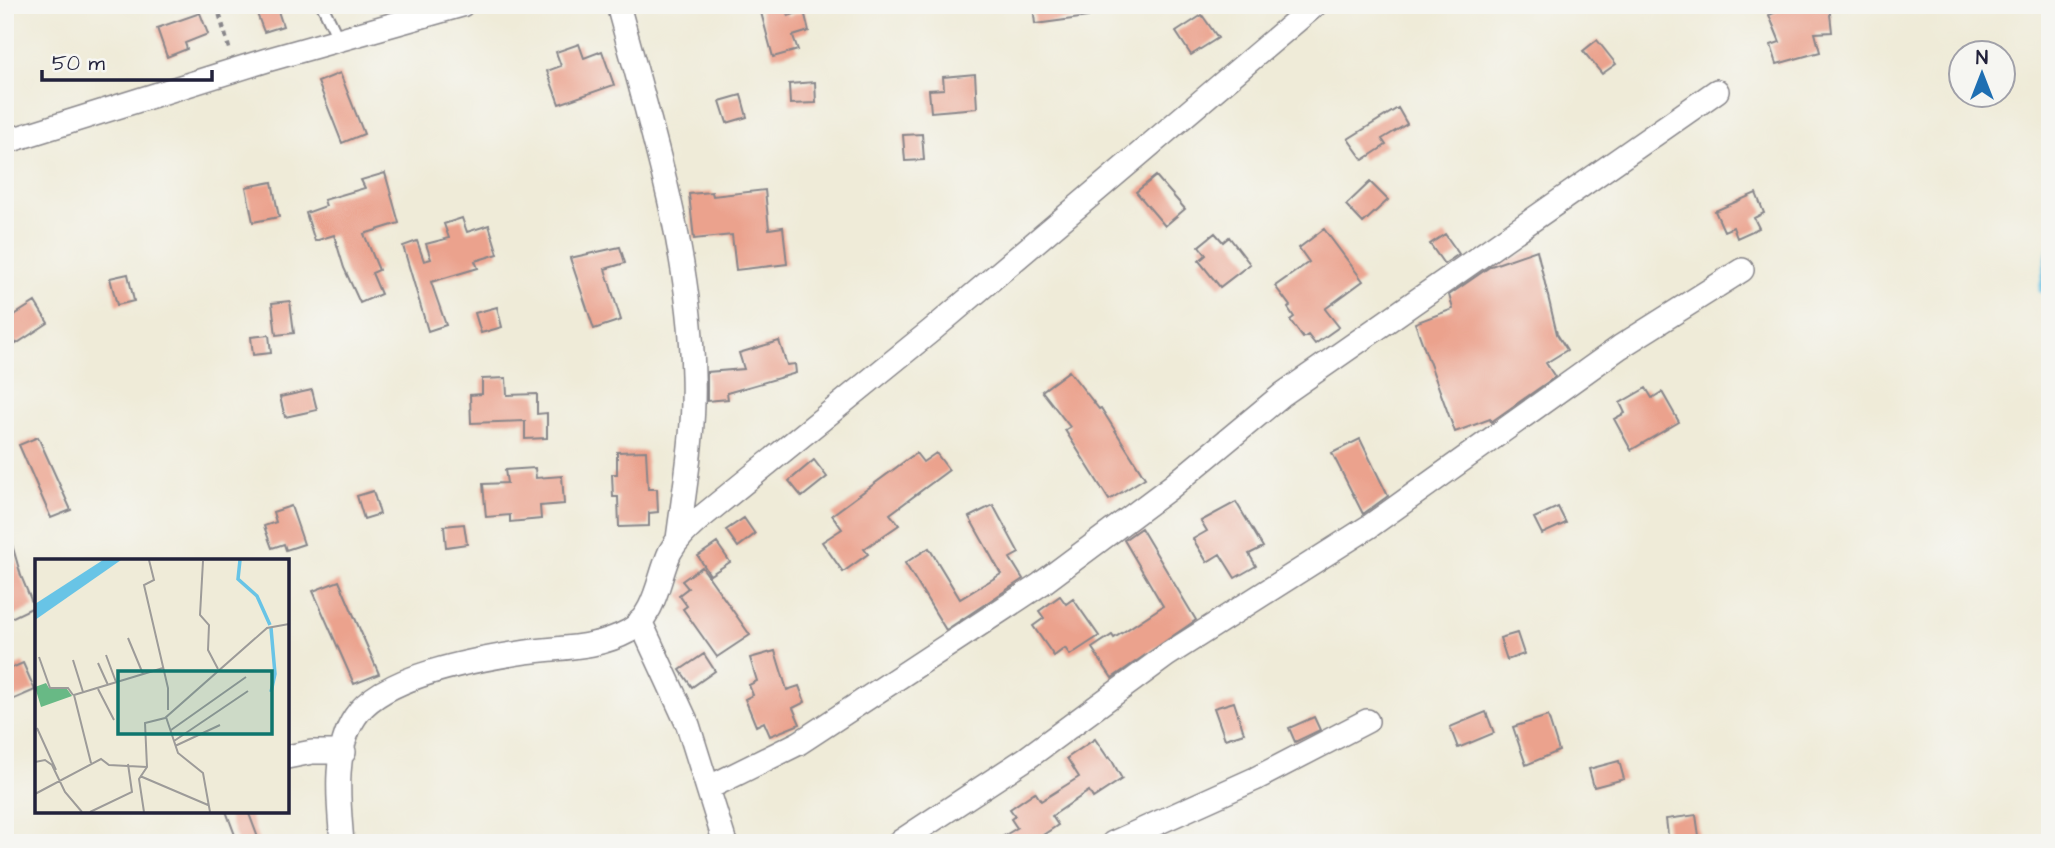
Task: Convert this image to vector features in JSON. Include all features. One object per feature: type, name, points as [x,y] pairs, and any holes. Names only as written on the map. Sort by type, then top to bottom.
[{"type":"street","points":[[5,142],[234,71],[462,5]]},
{"type":"street","points":[[342,843],[338,794],[344,752],[353,719],[364,705],[393,688],[478,660],[610,641],[640,621],[654,601],[678,539],[688,463],[694,377],[686,283],[678,232],[618,5]]},
{"type":"street","points":[[678,539],[933,330],[1315,5]]},
{"type":"street","points":[[708,788],[799,743],[1030,592],[1171,487],[1283,394],[1717,91]]},
{"type":"street","points":[[898,843],[1027,758],[1167,656],[1370,526],[1620,347],[1742,270]]},
{"type":"street","points":[[640,621],[688,725],[725,843]]},
{"type":"street","points":[[1113,843],[1255,779],[1367,721]]},
{"type":"street","points":[[289,757],[312,752],[344,752]]},
{"type":"lane","points":[[322,5],[339,40]]},
{"type":"path","points":[[216,5],[234,71]]},
{"type":"building","points":[[276,5],[283,26],[264,32],[256,11]]},
{"type":"building","points":[[759,5],[785,5],[788,16],[804,11],[809,31],[793,36],[798,50],[773,57]]},
{"type":"building","points":[[1033,5],[1087,5],[1088,17],[1035,24]]},
{"type":"building","points":[[1793,5],[1829,5],[1832,32],[1815,33],[1820,52],[1777,64],[1771,45],[1780,42],[1769,15]]},
{"type":"building","points":[[200,13],[208,34],[185,43],[187,49],[167,57],[157,28]]},
{"type":"building","points":[[1202,15],[1218,38],[1191,55],[1176,32]]},
{"type":"building","points":[[1597,40],[1616,64],[1602,74],[1583,51]]},
{"type":"building","points":[[579,44],[584,58],[602,51],[614,85],[559,104],[547,71],[561,66],[556,52]]},
{"type":"building","points":[[340,73],[364,134],[342,143],[318,82]]},
{"type":"building","points":[[975,74],[977,108],[931,112],[929,90],[944,89],[943,77]]},
{"type":"building","points":[[815,82],[816,103],[790,104],[789,84]]},
{"type":"building","points":[[741,95],[747,117],[727,123],[720,101]]},
{"type":"building","points":[[1398,108],[1407,124],[1382,139],[1386,145],[1363,160],[1348,139]]},
{"type":"building","points":[[922,134],[924,160],[905,161],[903,135]]},
{"type":"building","points":[[385,173],[399,223],[364,234],[379,270],[372,273],[381,294],[360,303],[344,268],[334,235],[315,241],[306,213],[326,206],[324,200],[365,188],[361,180]]},
{"type":"building","points":[[1156,176],[1185,209],[1165,226],[1136,192]]},
{"type":"building","points":[[272,182],[279,217],[253,222],[246,187]]},
{"type":"building","points":[[1370,182],[1388,200],[1363,223],[1346,205]]},
{"type":"building","points":[[765,190],[769,229],[783,227],[787,264],[736,270],[732,235],[694,239],[689,194],[712,192],[713,196]]},
{"type":"building","points":[[1756,193],[1764,213],[1754,218],[1759,228],[1737,238],[1733,227],[1724,231],[1715,211]]},
{"type":"building","points":[[462,218],[467,232],[489,225],[498,254],[475,261],[478,268],[431,282],[446,325],[428,331],[403,246],[417,241],[424,261],[431,259],[426,244],[449,238],[444,224]]},
{"type":"building","points":[[1324,229],[1363,281],[1325,309],[1339,327],[1315,344],[1308,335],[1303,338],[1290,320],[1294,317],[1288,308],[1290,306],[1275,286],[1309,262],[1299,248]]},
{"type":"building","points":[[1215,233],[1223,242],[1229,237],[1250,264],[1220,287],[1199,261],[1206,255],[1199,246]]},
{"type":"building","points":[[1445,234],[1459,254],[1444,264],[1430,244]]},
{"type":"building","points":[[620,247],[625,263],[605,269],[621,320],[594,329],[570,258]]},
{"type":"building","points":[[1537,250],[1557,334],[1567,350],[1546,363],[1555,377],[1491,422],[1490,419],[1455,432],[1415,323],[1453,309],[1449,295],[1491,266]]},
{"type":"building","points":[[128,274],[134,301],[117,305],[110,278]]},
{"type":"building","points":[[290,301],[294,333],[276,335],[272,303]]},
{"type":"building","points":[[35,302],[48,323],[16,344],[5,321]]},
{"type":"building","points":[[497,307],[502,327],[481,333],[475,313]]},
{"type":"building","points":[[269,335],[271,353],[253,355],[251,337]]},
{"type":"building","points":[[779,341],[787,365],[795,364],[796,373],[727,393],[728,399],[707,401],[707,372],[744,369],[739,353]]},
{"type":"building","points":[[1069,371],[1099,409],[1101,408],[1145,478],[1109,500],[1065,430],[1070,427],[1042,391]]},
{"type":"building","points":[[506,378],[507,395],[537,394],[537,414],[547,413],[547,438],[525,439],[525,421],[471,423],[470,395],[482,394],[482,379]]},
{"type":"building","points":[[1646,388],[1652,398],[1662,392],[1679,422],[1631,450],[1614,419],[1625,413],[1620,403]]},
{"type":"building","points":[[312,390],[317,410],[285,417],[280,397]]},
{"type":"building","points":[[38,437],[71,510],[51,518],[19,445]]},
{"type":"building","points":[[1360,439],[1388,496],[1363,514],[1332,453]]},
{"type":"building","points":[[646,451],[648,489],[657,489],[658,512],[649,513],[649,526],[619,527],[618,497],[613,497],[612,474],[617,474],[617,452]]},
{"type":"building","points":[[916,453],[923,462],[936,453],[949,470],[890,514],[899,525],[864,549],[868,554],[843,572],[822,542],[842,529],[832,515]]},
{"type":"building","points":[[814,460],[827,477],[802,497],[789,481]]},
{"type":"building","points":[[535,468],[536,478],[562,476],[564,504],[540,506],[541,519],[510,522],[510,515],[486,517],[483,484],[507,483],[505,470]]},
{"type":"building","points":[[373,491],[380,514],[364,519],[357,496]]},
{"type":"building","points":[[1236,502],[1263,547],[1249,554],[1256,566],[1235,578],[1220,554],[1207,562],[1193,539],[1207,531],[1201,521]]},
{"type":"building","points":[[993,505],[1019,553],[1010,558],[1023,579],[946,630],[905,563],[929,548],[960,599],[1001,574],[969,517]]},
{"type":"building","points":[[291,506],[304,544],[286,550],[284,544],[272,548],[264,526],[276,522],[273,512]]},
{"type":"building","points":[[1558,507],[1566,523],[1542,534],[1534,518]]},
{"type":"building","points":[[744,518],[755,534],[738,547],[726,530]]},
{"type":"building","points":[[464,524],[467,544],[446,547],[444,526]]},
{"type":"building","points":[[1141,528],[1196,620],[1112,678],[1092,648],[1112,635],[1114,638],[1163,606],[1124,540]]},
{"type":"building","points":[[11,541],[34,607],[11,618],[5,605],[5,542]]},
{"type":"building","points":[[717,543],[730,562],[710,575],[698,556]]},
{"type":"building","points":[[702,567],[750,635],[717,657],[683,609],[687,606],[679,595],[688,588],[682,581]]},
{"type":"building","points":[[339,581],[379,674],[354,684],[313,591]]},
{"type":"building","points":[[1060,596],[1066,604],[1073,599],[1099,636],[1070,655],[1065,648],[1054,656],[1033,626],[1044,618],[1039,611]]},
{"type":"building","points":[[1517,633],[1524,654],[1507,660],[1500,638]]},
{"type":"building","points":[[775,651],[787,690],[799,686],[805,702],[793,708],[800,724],[770,736],[764,722],[756,726],[745,699],[753,695],[749,685],[757,681],[750,658]]},
{"type":"building","points":[[704,654],[715,671],[692,687],[680,670]]},
{"type":"building","points":[[23,663],[35,690],[5,703],[5,671]]},
{"type":"building","points":[[1234,702],[1244,733],[1225,739],[1214,708]]},
{"type":"building","points":[[1486,712],[1494,733],[1458,748],[1450,727]]},
{"type":"building","points":[[1548,716],[1559,751],[1526,765],[1513,727]]},
{"type":"building","points":[[1314,717],[1320,730],[1295,742],[1289,728]]},
{"type":"building","points":[[1095,739],[1108,758],[1110,757],[1122,779],[1093,798],[1089,791],[1052,816],[1058,825],[1031,843],[992,843],[1017,828],[1011,819],[1015,816],[1010,809],[1035,792],[1041,801],[1079,777],[1067,758]]},
{"type":"building","points":[[1619,761],[1624,779],[1594,787],[1589,769]]},
{"type":"building","points":[[227,813],[249,813],[260,843],[238,843]]},
{"type":"building","points":[[1696,815],[1700,843],[1669,843],[1666,819]]},
{"type":"waterway","points":[[2042,290],[2050,250]]}]
